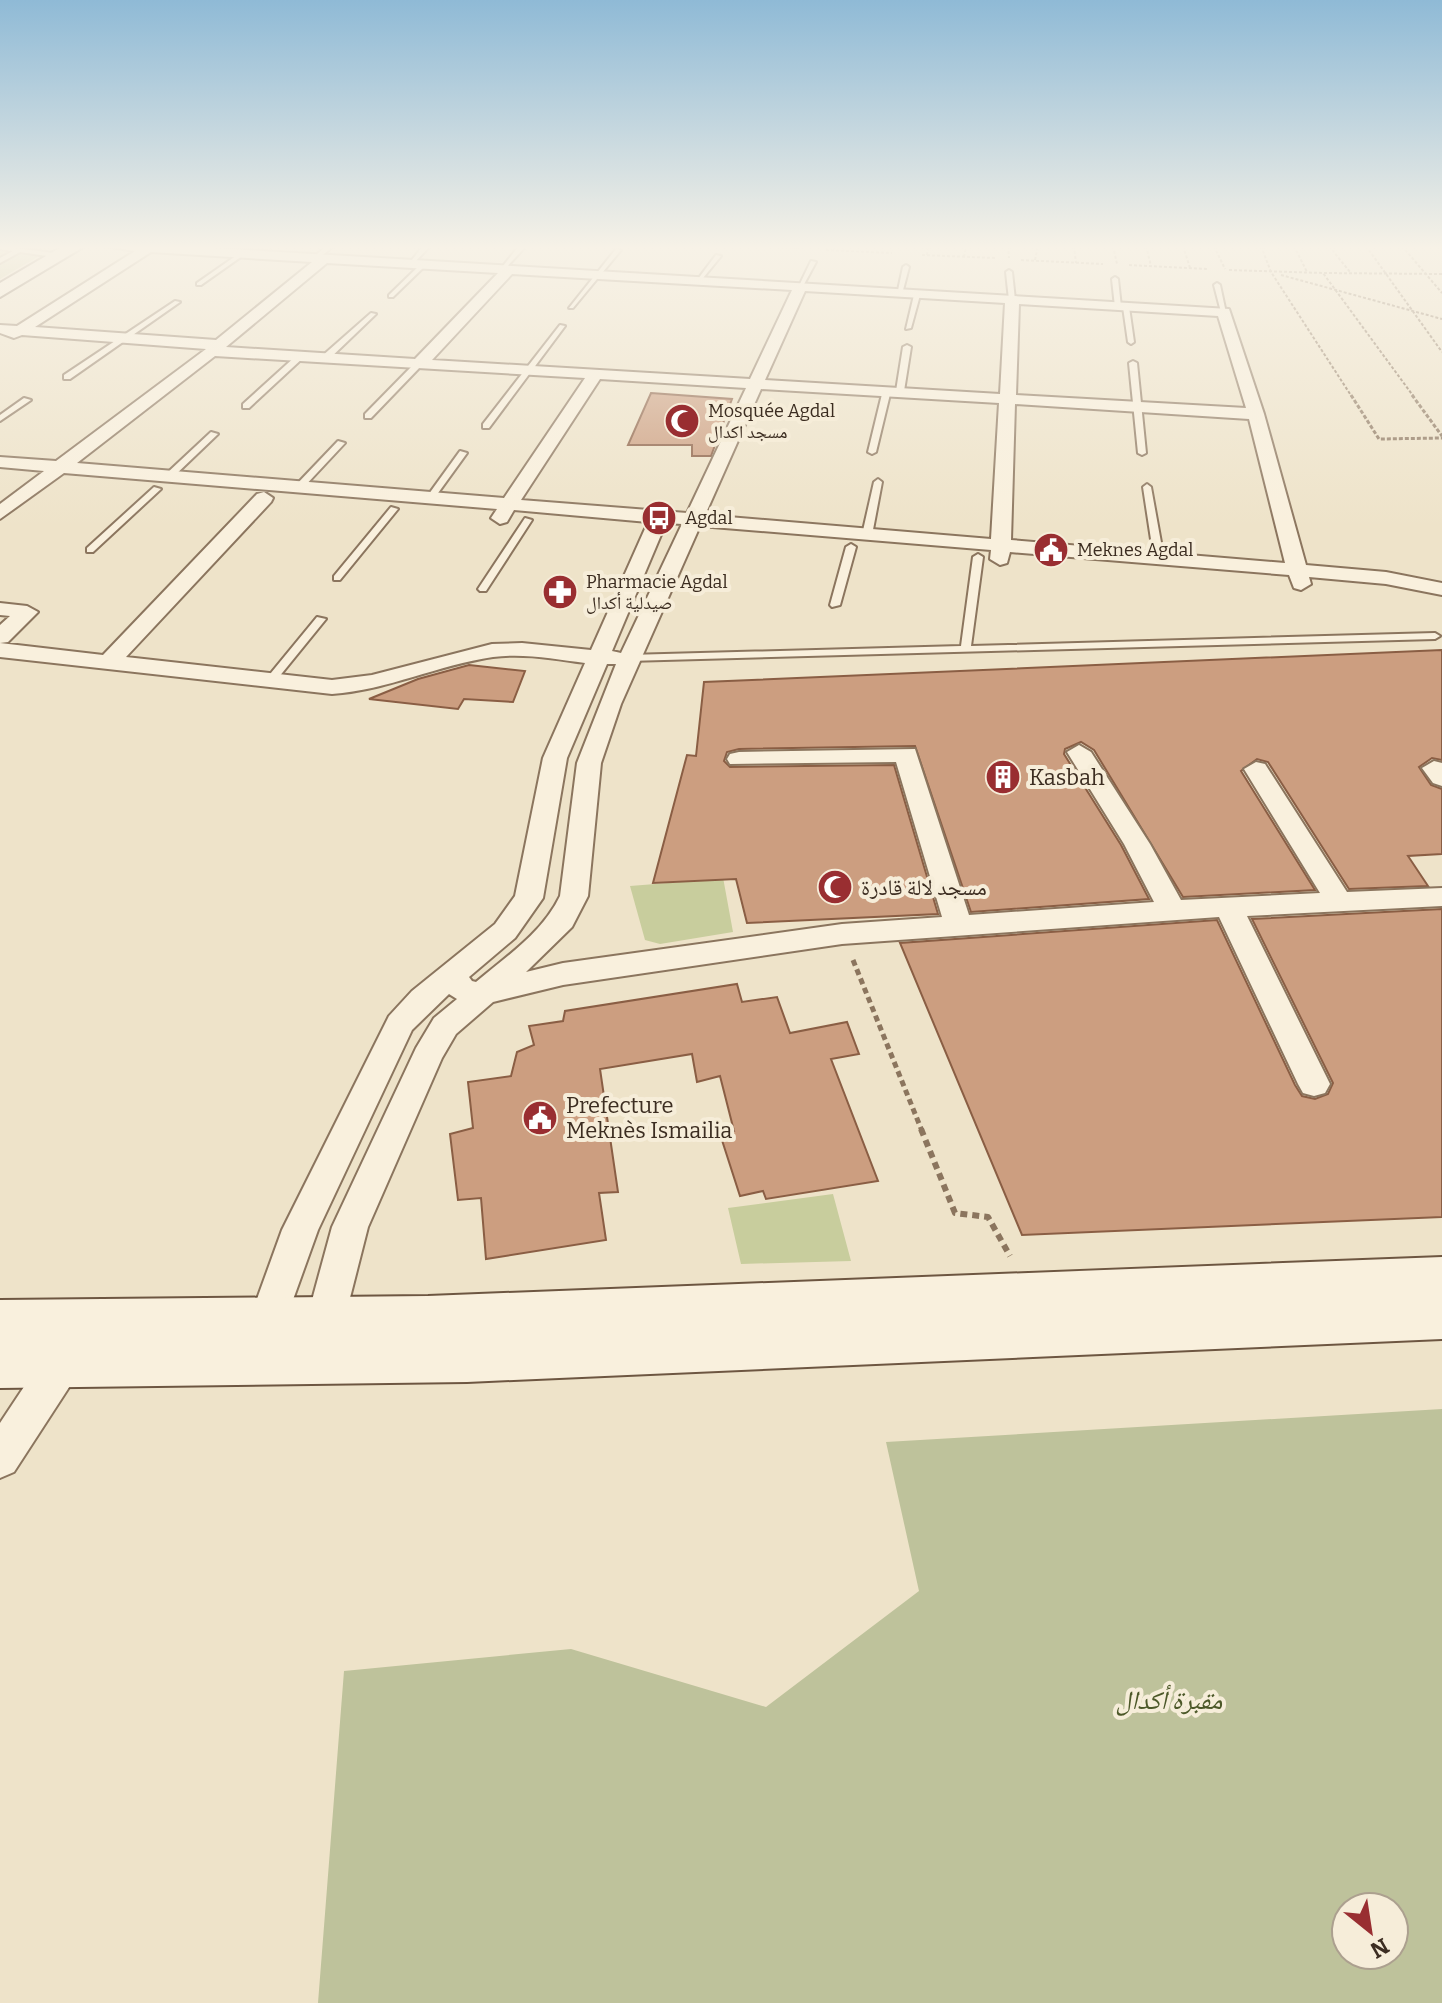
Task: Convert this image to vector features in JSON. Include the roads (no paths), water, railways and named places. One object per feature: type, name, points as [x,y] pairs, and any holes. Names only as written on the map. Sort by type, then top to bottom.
[{"type":"main road","points":[[320,1339],[443,1320],[1442,1280]]},
{"type":"main road","points":[[0,1324],[262,1340],[771,1346],[1442,1315]]},
{"type":"main road","points":[[0,1363],[63,1362],[262,1340]]},
{"type":"street","points":[[129,339],[324,359],[1009,403],[1140,406],[1256,414]]},
{"type":"street","points":[[0,513],[225,339]]},
{"type":"street","points":[[418,365],[441,339]]},
{"type":"street","points":[[320,1339],[350,1227],[427,1056],[445,1026],[562,920],[574,896],[589,763],[628,658],[776,339]]},
{"type":"street","points":[[1000,552],[1011,339]]},
{"type":"street","points":[[1233,339],[1256,414],[1299,577]]},
{"type":"street","points":[[503,511],[594,376]]},
{"type":"street","points":[[0,462],[61,466],[264,498],[394,509],[503,511],[1299,577],[1386,578],[1438,589]]},
{"type":"street","points":[[0,476],[299,487],[430,498],[503,511],[528,520],[655,524]]},
{"type":"street","points":[[107,664],[264,498]]},
{"type":"street","points":[[262,1340],[300,1230],[389,1043],[423,999],[505,931],[529,898],[555,758],[655,524]]},
{"type":"street","points":[[859,541],[978,557],[1000,552],[1159,559],[1299,577]]},
{"type":"street","points":[[0,609],[27,612],[0,637]]},
{"type":"street","points":[[0,650],[270,681],[356,687],[447,660],[497,650],[628,658]]},
{"type":"street","points":[[1079,752],[1137,844],[1172,910]]},
{"type":"street","points":[[739,759],[906,754],[958,925]]},
{"type":"street","points":[[1256,769],[1339,902]]},
{"type":"street","points":[[456,971],[461,989],[479,994],[563,974],[842,934],[1172,910],[1442,897]]},
{"type":"street","points":[[1229,908],[1314,1084]]},
{"type":"street","points":[[456,971],[490,962],[563,974]]},
{"type":"street","points":[[0,1458],[63,1362]]},
{"type":"lane","points":[[67,377],[123,339]]},
{"type":"lane","points":[[324,359],[345,339]]},
{"type":"lane","points":[[486,426],[552,339]]},
{"type":"lane","points":[[872,452],[907,347]]},
{"type":"lane","points":[[246,406],[300,357]]},
{"type":"lane","points":[[1133,363],[1140,406],[1142,453]]},
{"type":"lane","points":[[368,416],[418,365]]},
{"type":"lane","points":[[0,419],[27,400]]},
{"type":"lane","points":[[90,550],[214,434]]},
{"type":"lane","points":[[299,487],[341,443]]},
{"type":"lane","points":[[430,498],[463,453]]},
{"type":"lane","points":[[835,605],[878,482]]},
{"type":"lane","points":[[1147,487],[1159,559]]},
{"type":"lane","points":[[337,578],[394,509]]},
{"type":"lane","points":[[483,589],[528,520]]},
{"type":"lane","points":[[966,648],[978,557]]},
{"type":"lane","points":[[270,681],[321,619]]},
{"type":"lane","points":[[628,658],[1435,636]]},
{"type":"place","name":"Mosquée Agdal مسجد اكدال","points":[[682,421]]},
{"type":"place","name":"Agdal","points":[[659,518]]},
{"type":"place","name":"Meknes Agdal","points":[[1051,550]]},
{"type":"place","name":"Pharmacie Agdal صيدلية أكدال","points":[[560,592]]},
{"type":"place","name":"Kasbah","points":[[1003,777]]},
{"type":"place","name":"مسجد لالة قادرة","points":[[835,887]]},
{"type":"place","name":"Prefecture Meknès Ismailia","points":[[540,1118]]},
{"type":"park label","name":"مقبرة أكدال","points":[[1169,1700]]}]
